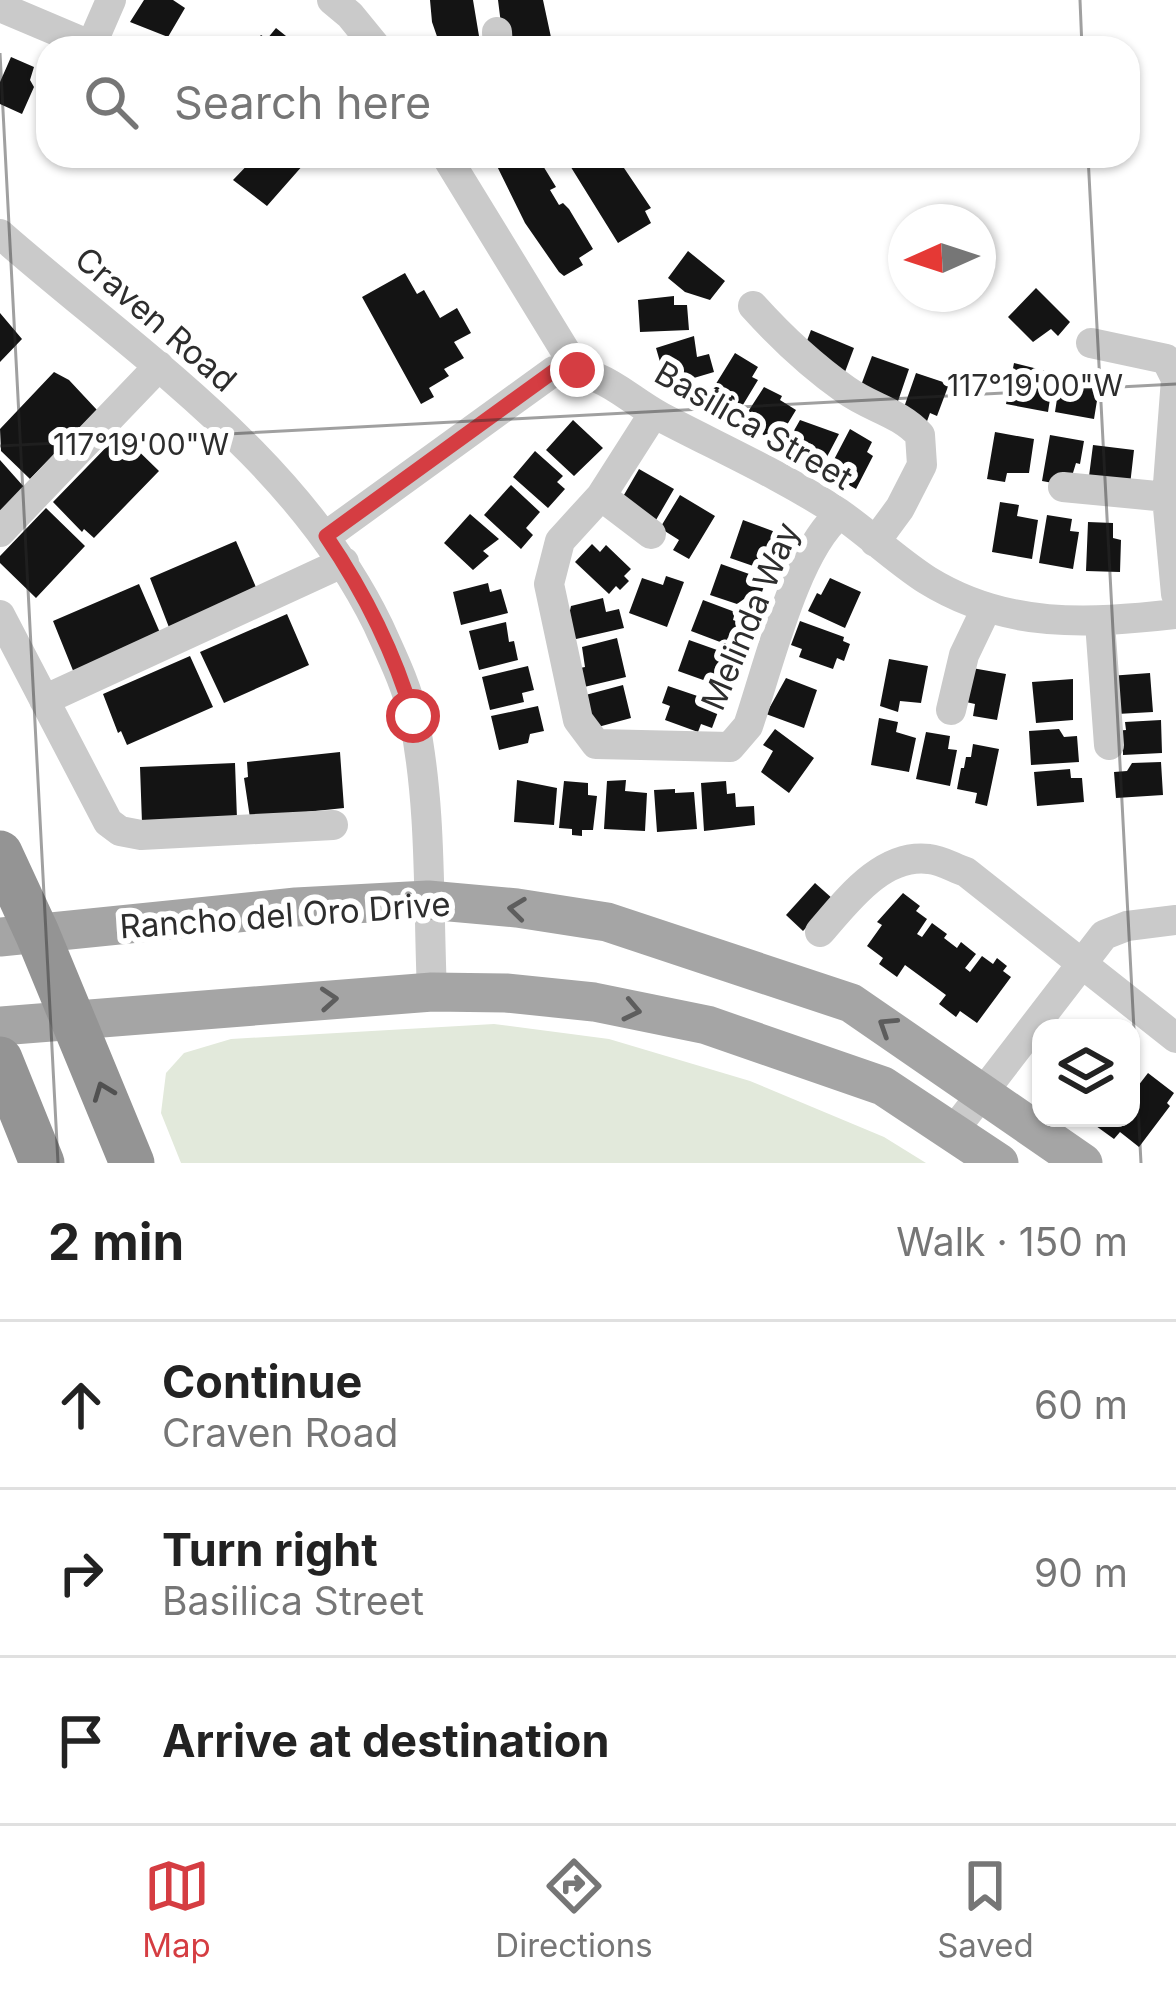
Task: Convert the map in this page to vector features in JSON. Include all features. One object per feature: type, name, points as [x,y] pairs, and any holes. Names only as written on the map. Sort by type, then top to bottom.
[{"type":"highway","points":[[0,853],[19,935],[74,1019],[131,1163]]},
{"type":"highway","points":[[0,1059],[41,1163]]},
{"type":"main road","name":"Rancho del Oro Drive","points":[[19,935],[296,907],[428,900],[608,922],[850,1003],[1083,1163]]},
{"type":"main road","points":[[0,1026],[432,992],[594,1002],[707,1025],[883,1086],[999,1163]]},
{"type":"street","points":[[98,36],[111,0]]},
{"type":"street","points":[[347,5],[369,36]]},
{"type":"street","points":[[0,7],[68,36]]},
{"type":"street","points":[[326,536],[554,371],[577,370],[453,168]]},
{"type":"street","name":"Craven Road","points":[[4,245],[159,366],[263,461],[344,562],[399,669],[413,716],[427,800],[432,992]]},
{"type":"street","points":[[753,306],[783,339],[850,393],[904,418],[920,435],[922,465],[900,508],[875,542]]},
{"type":"street","points":[[1091,343],[1166,359],[1176,379],[1167,496],[1176,594]]},
{"type":"street","points":[[0,532],[159,366]]},
{"type":"street","name":"Basilica Street","points":[[577,370],[596,374],[654,413],[840,514],[928,581],[986,609],[1037,621],[1100,623],[1176,614]]},
{"type":"street","name":"Melinda Way","points":[[654,413],[601,496],[560,541],[549,584],[578,720],[596,744],[730,747],[748,726],[808,555],[824,527],[840,514]]},
{"type":"street","points":[[1063,487],[1167,496]]},
{"type":"street","points":[[601,496],[651,533]]},
{"type":"street","points":[[44,700],[344,562]]},
{"type":"street","points":[[951,710],[964,655],[986,609]]},
{"type":"street","points":[[0,615],[108,822],[120,831],[141,836],[333,825]]},
{"type":"street","points":[[1100,623],[1109,745]]},
{"type":"street","points":[[820,932],[859,887],[901,860],[931,859],[966,872],[1176,1037]]},
{"type":"street","points":[[954,1130],[1104,934],[1176,920]]},
{"type":"shaded area","points":[[494,1024],[609,1039],[750,1081],[884,1137],[926,1163],[181,1163],[161,1113],[166,1073],[184,1053],[231,1039]]},
{"type":"building","points":[[144,0],[173,0],[185,8],[169,36],[130,22]]},
{"type":"building","points":[[430,0],[473,0],[479,36],[437,36]]},
{"type":"building","points":[[498,0],[543,0],[551,36],[502,36]]},
{"type":"building","points":[[11,57],[34,67],[30,80],[34,87],[22,114],[0,104],[0,82]]},
{"type":"building","points":[[244,168],[300,168],[267,206],[233,180]]},
{"type":"building","points":[[498,168],[544,168],[556,187],[550,190],[559,205],[569,209],[593,249],[579,258],[583,265],[564,276],[525,223]]},
{"type":"building","points":[[571,168],[624,168],[651,208],[645,211],[651,223],[618,243]]},
{"type":"building","points":[[688,251],[725,281],[710,300],[685,292],[668,278]]},
{"type":"building","points":[[405,273],[417,294],[424,290],[440,318],[457,308],[471,333],[454,342],[464,358],[444,369],[449,376],[429,388],[434,397],[421,404],[362,297]]},
{"type":"building","points":[[1036,288],[1070,322],[1058,336],[1051,329],[1033,342],[1008,317]]},
{"type":"building","points":[[674,296],[674,305],[687,305],[689,330],[640,332],[638,300]]},
{"type":"building","points":[[0,313],[22,339],[0,362]]},
{"type":"building","points":[[811,330],[854,348],[842,380],[802,354]]},
{"type":"building","points":[[694,336],[697,357],[709,354],[714,372],[667,386],[656,348]]},
{"type":"building","points":[[735,353],[758,367],[752,377],[758,380],[738,413],[709,395]]},
{"type":"building","points":[[872,356],[909,369],[896,407],[860,388]]},
{"type":"building","points":[[1014,363],[1054,373],[1048,412],[1006,404]]},
{"type":"building","points":[[54,372],[69,380],[97,410],[30,479],[1,451],[0,429]]},
{"type":"building","points":[[916,373],[949,384],[937,416],[930,413],[926,424],[901,416]]},
{"type":"building","points":[[1061,373],[1083,374],[1081,382],[1100,382],[1094,419],[1055,412]]},
{"type":"building","points":[[764,387],[796,410],[776,443],[742,421]]},
{"type":"building","points":[[573,420],[603,448],[574,476],[546,450]]},
{"type":"building","points":[[800,420],[839,434],[820,470],[783,450]]},
{"type":"building","points":[[850,429],[872,442],[867,452],[873,456],[856,489],[827,473]]},
{"type":"building","points":[[995,432],[1034,439],[1029,473],[1007,473],[1005,482],[987,479]]},
{"type":"building","points":[[120,433],[159,471],[94,538],[53,502]]},
{"type":"building","points":[[1050,435],[1084,441],[1069,486],[1042,481]]},
{"type":"building","points":[[1093,445],[1134,450],[1130,485],[1088,484]]},
{"type":"building","points":[[535,451],[563,476],[557,482],[565,489],[548,508],[513,477]]},
{"type":"building","points":[[0,460],[24,487],[0,511]]},
{"type":"building","points":[[639,469],[674,489],[656,520],[621,500]]},
{"type":"building","points":[[511,485],[540,512],[526,528],[533,535],[521,549],[484,515]]},
{"type":"building","points":[[680,495],[715,516],[689,559],[673,550],[679,540],[660,528]]},
{"type":"building","points":[[1000,502],[1019,505],[1017,516],[1038,520],[1032,559],[992,552]]},
{"type":"building","points":[[46,508],[85,546],[36,598],[0,563],[0,556]]},
{"type":"building","points":[[470,514],[499,539],[483,551],[489,556],[473,570],[444,543]]},
{"type":"building","points":[[1047,515],[1072,519],[1070,531],[1079,532],[1073,569],[1039,563]]},
{"type":"building","points":[[743,520],[778,533],[775,542],[779,543],[765,570],[730,558]]},
{"type":"building","points":[[1088,522],[1113,523],[1113,538],[1121,540],[1120,572],[1086,571]]},
{"type":"building","points":[[236,541],[258,592],[170,630],[150,578]]},
{"type":"building","points":[[592,544],[600,552],[606,545],[631,569],[624,576],[629,581],[620,590],[616,586],[609,594],[575,562]]},
{"type":"building","points":[[721,564],[766,580],[758,604],[744,599],[737,604],[710,595]]},
{"type":"building","points":[[666,576],[684,582],[667,627],[629,613],[642,578],[663,585]]},
{"type":"building","points":[[830,578],[861,592],[845,628],[808,611]]},
{"type":"building","points":[[488,583],[490,592],[501,589],[508,613],[461,625],[453,592]]},
{"type":"building","points":[[139,584],[161,635],[74,673],[53,621]]},
{"type":"building","points":[[603,598],[606,612],[619,609],[624,628],[563,642],[571,606]]},
{"type":"building","points":[[703,600],[735,612],[733,620],[744,624],[736,648],[691,631]]},
{"type":"building","points":[[287,614],[309,665],[224,703],[200,652]]},
{"type":"building","points":[[800,621],[844,637],[850,644],[844,661],[837,658],[833,669],[799,657],[802,649],[791,645]]},
{"type":"building","points":[[506,622],[518,660],[479,670],[469,631]]},
{"type":"building","points":[[617,638],[626,677],[580,688],[575,669],[585,667],[582,647]]},
{"type":"building","points":[[689,640],[734,656],[726,680],[712,675],[706,681],[678,671]]},
{"type":"building","points":[[190,656],[213,707],[127,745],[103,694]]},
{"type":"building","points":[[889,659],[928,666],[921,703],[900,701],[898,712],[880,706]]},
{"type":"building","points":[[528,666],[534,690],[522,693],[524,702],[490,710],[482,677]]},
{"type":"building","points":[[972,668],[1006,674],[997,720],[973,716],[975,704],[966,702]]},
{"type":"building","points":[[1150,673],[1153,712],[1117,714],[1109,676]]},
{"type":"building","points":[[786,678],[817,690],[804,728],[766,714]]},
{"type":"building","points":[[1073,679],[1073,720],[1036,723],[1032,682]]},
{"type":"building","points":[[623,685],[631,718],[598,727],[578,697]]},
{"type":"building","points":[[668,686],[721,704],[712,728],[701,724],[698,732],[665,720],[670,706],[662,703]]},
{"type":"building","points":[[538,706],[544,731],[530,734],[528,743],[499,750],[491,716]]},
{"type":"building","points":[[879,718],[898,722],[896,732],[916,738],[909,772],[871,765]]},
{"type":"building","points":[[1161,720],[1162,753],[1115,752],[1114,731],[1126,730],[1125,722]]},
{"type":"building","points":[[775,729],[814,758],[789,793],[761,772],[773,751],[763,745]]},
{"type":"building","points":[[1059,729],[1064,737],[1077,736],[1079,762],[1031,765],[1029,731]]},
{"type":"building","points":[[926,732],[950,736],[948,749],[957,750],[950,786],[916,779]]},
{"type":"building","points":[[973,744],[999,749],[987,806],[975,803],[977,793],[957,789]]},
{"type":"building","points":[[340,752],[344,808],[250,818],[244,778],[248,777],[247,762]]},
{"type":"building","points":[[1161,762],[1163,795],[1116,798],[1114,772],[1127,771],[1132,763]]},
{"type":"building","points":[[235,763],[237,819],[142,823],[140,767]]},
{"type":"building","points":[[1070,769],[1071,778],[1082,778],[1084,802],[1037,806],[1034,772]]},
{"type":"building","points":[[517,780],[557,788],[554,825],[514,822]]},
{"type":"building","points":[[626,780],[625,791],[647,793],[645,831],[604,829],[607,781]]},
{"type":"building","points":[[564,781],[588,783],[588,795],[597,796],[593,830],[582,830],[582,836],[559,828]]},
{"type":"building","points":[[726,781],[727,794],[735,793],[736,807],[754,806],[755,825],[704,831],[701,783]]},
{"type":"building","points":[[675,789],[675,793],[694,792],[697,829],[657,832],[654,790]]},
{"type":"building","points":[[815,883],[833,899],[803,931],[786,915]]},
{"type":"building","points":[[903,893],[920,906],[916,911],[927,919],[917,934],[922,937],[932,923],[957,948],[961,942],[976,954],[965,968],[970,972],[982,956],[993,964],[997,958],[1007,966],[1003,971],[1011,977],[977,1023],[960,1011],[956,1017],[939,1004],[946,995],[905,965],[897,977],[879,964],[883,958],[867,946],[882,925],[877,922]]},
{"type":"building","points":[[1148,1073],[1174,1093],[1167,1103],[1170,1106],[1139,1147],[1120,1132],[1114,1139],[1097,1127],[1140,1127],[1140,1083]]},
{"type":"route","points":[[413,716],[399,669],[354,577],[326,536],[554,371],[577,370]]}]
